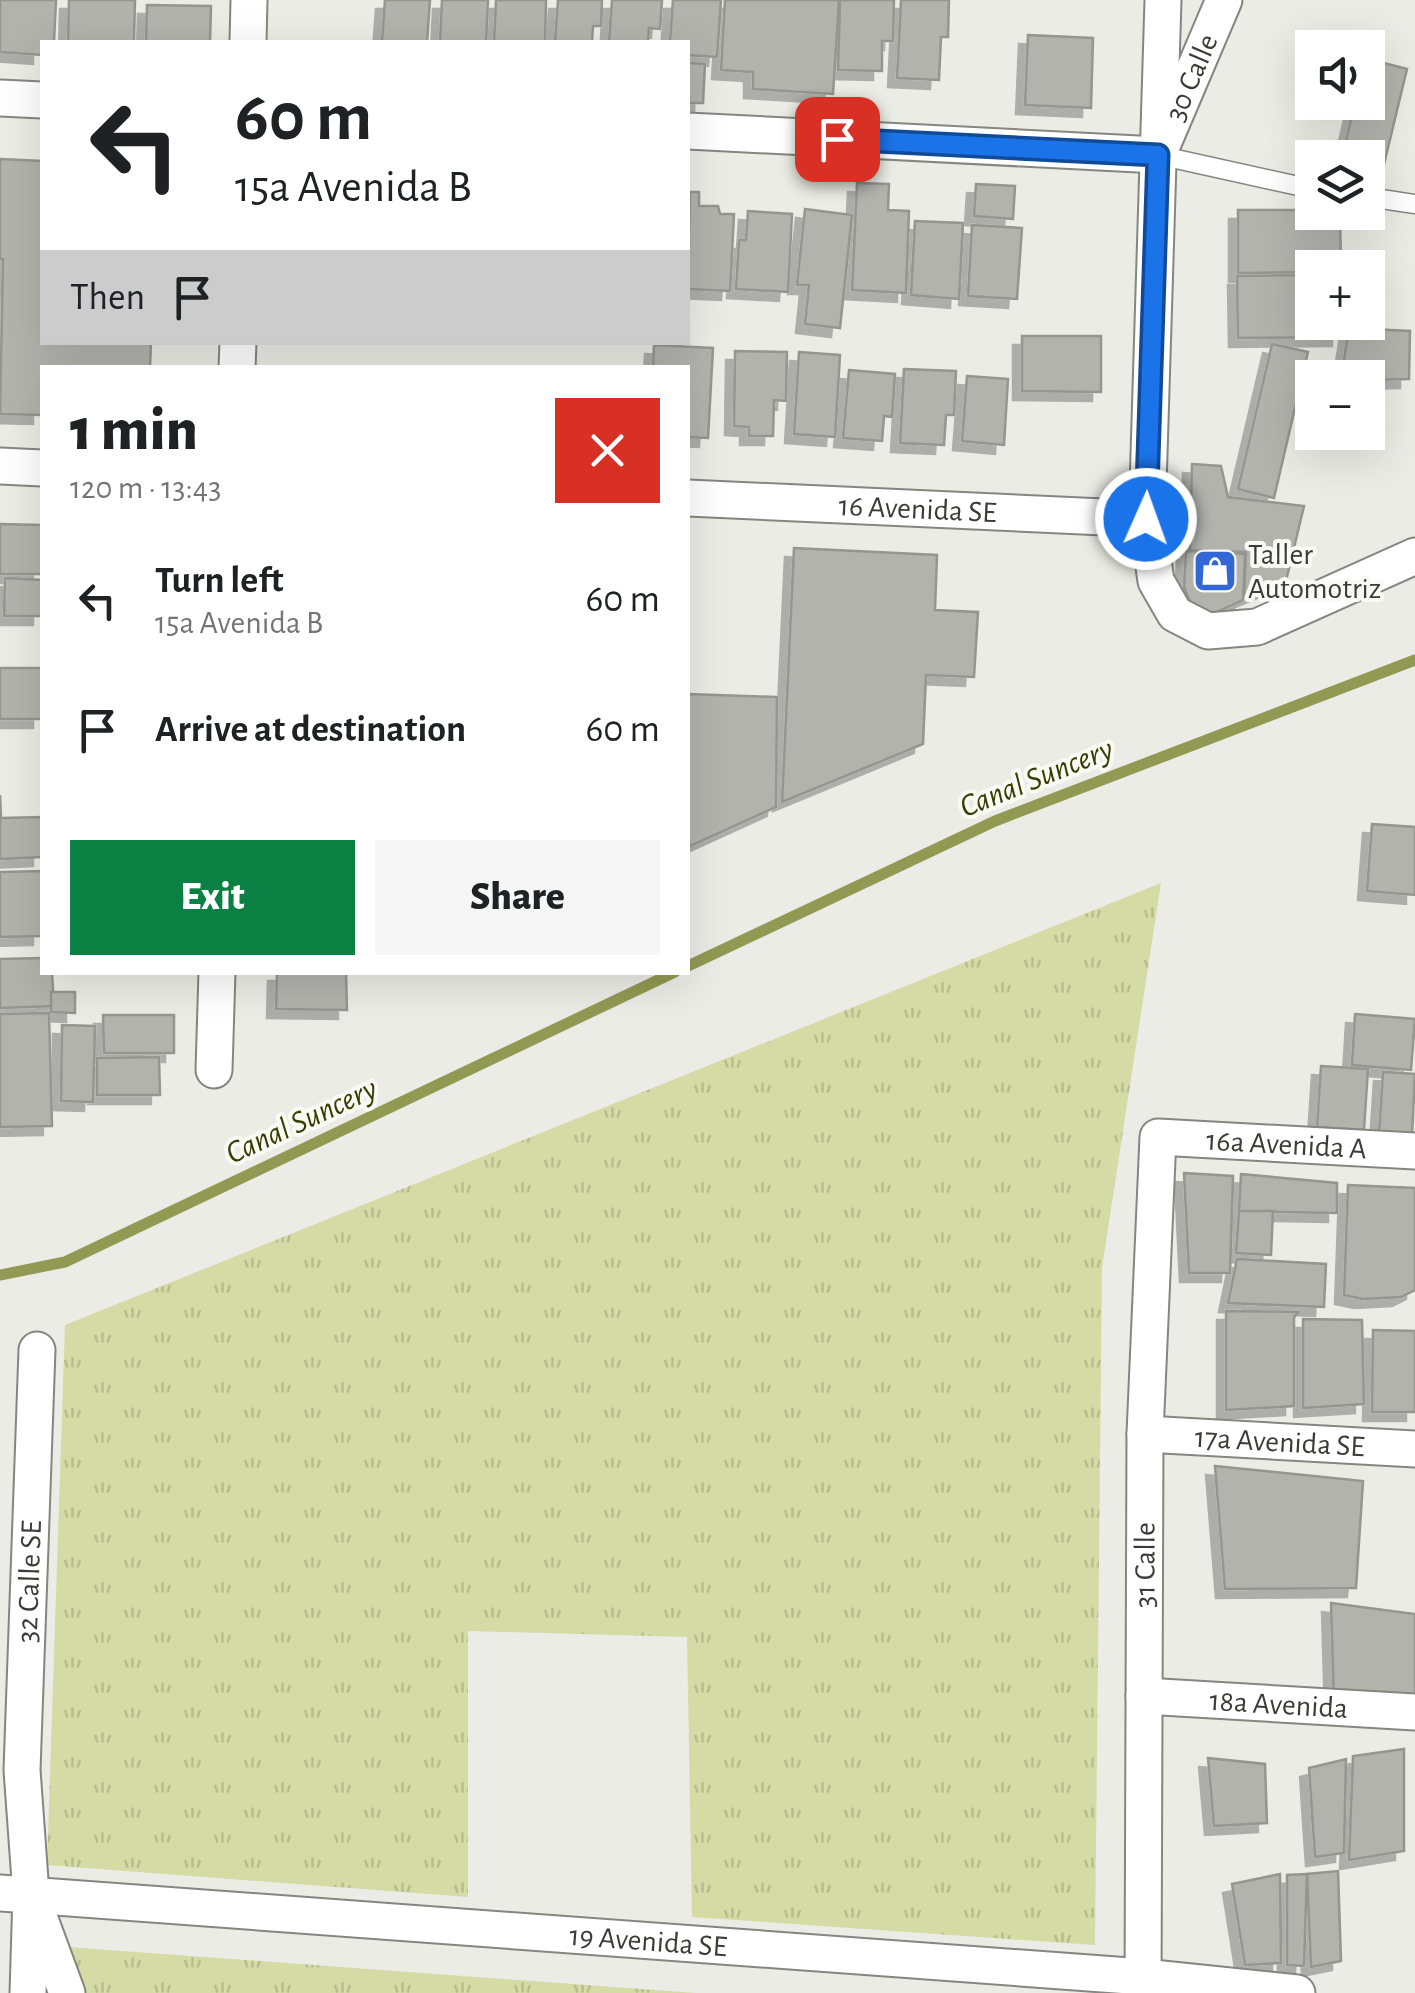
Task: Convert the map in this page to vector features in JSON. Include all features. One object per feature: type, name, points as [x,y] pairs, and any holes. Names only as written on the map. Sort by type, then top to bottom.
[{"type":"street","points":[[248,40],[249,0]]},
{"type":"street","points":[[1163,0],[1146,519],[1156,580],[1175,614],[1208,630],[1257,627],[1415,556]]},
{"type":"street","name":"30 Calle","points":[[1158,155],[1224,0]]},
{"type":"street","points":[[0,98],[40,100]]},
{"type":"street","points":[[690,131],[1158,155]]},
{"type":"street","points":[[0,466],[40,468]]},
{"type":"street","name":"16 Avenida SE","points":[[690,498],[1146,519]]},
{"type":"street","points":[[214,1070],[217,975]]},
{"type":"street","name":"16a Avenida A","points":[[1158,1137],[1415,1152]]},
{"type":"street","name":"31 Calle","points":[[1143,1985],[1145,1434],[1158,1137]]},
{"type":"street","name":"32 Calle SE","points":[[28,1993],[16,1894],[37,1350]]},
{"type":"street","name":"17a Avenida SE","points":[[1145,1434],[1415,1449]]},
{"type":"street","name":"18a Avenida","points":[[1144,1696],[1415,1712]]},
{"type":"street","points":[[16,1894],[67,1993]]},
{"type":"street","name":"19 Avenida SE","points":[[16,1894],[1143,1985],[1297,1993]]},
{"type":"lane","points":[[1158,155],[1295,186]]},
{"type":"lane","points":[[1385,200],[1415,204]]},
{"type":"green space","points":[[1161,883],[1102,1268],[1095,1945],[692,1917],[687,1637],[468,1631],[468,1897],[47,1865],[65,1325]]},
{"type":"green space","points":[[68,1947],[696,1993],[86,1993]]},
{"type":"building","points":[[0,0],[56,0],[54,40],[40,40],[40,55],[0,52]]},
{"type":"building","points":[[69,0],[135,0],[134,40],[68,40]]},
{"type":"building","points":[[385,0],[430,0],[427,40],[382,40]]},
{"type":"building","points":[[442,0],[488,0],[486,40],[440,40]]},
{"type":"building","points":[[496,0],[546,0],[545,40],[494,40]]},
{"type":"building","points":[[558,0],[602,0],[601,26],[593,26],[592,40],[555,40]]},
{"type":"building","points":[[612,0],[662,0],[660,29],[649,28],[648,40],[609,40]]},
{"type":"building","points":[[673,0],[721,0],[717,57],[690,55],[690,40],[670,40]]},
{"type":"building","points":[[725,0],[839,0],[833,94],[753,89],[753,72],[721,70]]},
{"type":"building","points":[[840,0],[894,0],[893,41],[882,41],[882,71],[838,70]]},
{"type":"building","points":[[901,0],[949,0],[948,37],[941,37],[939,80],[897,78]]},
{"type":"building","points":[[147,5],[211,6],[210,40],[146,40]]},
{"type":"building","points":[[1028,35],[1093,38],[1091,108],[1025,105]]},
{"type":"building","points":[[690,63],[705,64],[703,103],[690,103]]},
{"type":"building","points":[[1385,63],[1407,69],[1385,160],[1385,140],[1346,140],[1351,120],[1385,120]]},
{"type":"building","points":[[0,159],[40,161],[40,345],[151,345],[150,365],[40,365],[40,415],[0,414]]},
{"type":"building","points":[[857,183],[889,184],[888,210],[909,211],[906,293],[852,290]]},
{"type":"building","points":[[976,184],[1015,186],[1013,219],[974,216]]},
{"type":"building","points":[[690,192],[699,192],[699,206],[718,206],[720,214],[734,214],[730,291],[690,289]]},
{"type":"building","points":[[805,209],[852,215],[840,328],[805,324],[809,285],[797,285]]},
{"type":"building","points":[[1238,210],[1295,210],[1295,230],[1340,230],[1341,250],[1295,250],[1295,272],[1238,273]]},
{"type":"building","points":[[748,211],[792,214],[788,292],[736,289],[739,240],[746,240]]},
{"type":"building","points":[[915,221],[963,223],[959,299],[911,295]]},
{"type":"building","points":[[972,225],[1022,228],[1017,299],[968,296]]},
{"type":"building","points":[[1295,275],[1295,337],[1238,338],[1237,276]]},
{"type":"building","points":[[1385,330],[1410,331],[1409,379],[1385,380],[1385,360],[1344,360],[1347,340],[1385,340]]},
{"type":"building","points":[[1022,336],[1101,336],[1101,392],[1022,391]]},
{"type":"building","points":[[1272,344],[1308,352],[1306,360],[1295,360],[1295,408],[1274,498],[1238,489]]},
{"type":"building","points":[[654,345],[713,348],[708,438],[690,437],[690,365],[653,365]]},
{"type":"building","points":[[735,351],[787,352],[786,401],[774,400],[773,436],[749,436],[749,427],[734,426]]},
{"type":"building","points":[[799,352],[840,355],[835,437],[794,434]]},
{"type":"building","points":[[904,369],[956,371],[954,415],[946,415],[944,445],[900,443]]},
{"type":"building","points":[[849,370],[895,374],[892,417],[884,416],[882,441],[843,438]]},
{"type":"building","points":[[967,376],[1008,379],[1004,445],[962,441]]},
{"type":"building","points":[[1192,464],[1221,466],[1228,497],[1304,506],[1286,581],[1244,598],[1246,552],[1190,550]]},
{"type":"building","points":[[0,524],[40,525],[40,574],[0,574]]},
{"type":"building","points":[[794,548],[937,555],[935,610],[978,612],[974,677],[926,675],[923,744],[782,802]]},
{"type":"building","name":"Taller Automotriz","points":[[1186,551],[1245,554],[1243,600],[1215,613],[1192,607],[1184,587]]},
{"type":"building","points":[[5,578],[40,580],[40,616],[4,616]]},
{"type":"building","points":[[0,668],[40,668],[40,719],[0,719]]},
{"type":"building","points":[[690,694],[777,697],[776,807],[690,846]]},
{"type":"building","points":[[0,795],[1,818],[40,817],[40,857],[0,859]]},
{"type":"building","points":[[1372,824],[1415,827],[1415,895],[1367,891]]},
{"type":"building","points":[[40,871],[40,936],[0,937],[0,872]]},
{"type":"building","points":[[40,958],[40,975],[52,975],[54,1006],[0,1008],[0,959]]},
{"type":"building","points":[[277,975],[346,975],[347,1010],[276,1009]]},
{"type":"building","points":[[51,992],[75,992],[75,1013],[51,1012]]},
{"type":"building","points":[[49,1013],[52,1126],[0,1127],[0,1014]]},
{"type":"building","points":[[1355,1014],[1415,1019],[1411,1070],[1352,1065]]},
{"type":"building","points":[[103,1015],[174,1015],[174,1053],[104,1053]]},
{"type":"building","points":[[62,1025],[95,1026],[93,1102],[61,1101]]},
{"type":"building","points":[[159,1057],[160,1095],[97,1095],[97,1058]]},
{"type":"building","points":[[1321,1066],[1368,1069],[1364,1130],[1317,1127]]},
{"type":"building","points":[[1383,1072],[1415,1074],[1412,1136],[1379,1133]]},
{"type":"building","points":[[1184,1173],[1233,1176],[1230,1273],[1189,1273]]},
{"type":"building","points":[[1241,1174],[1337,1183],[1337,1213],[1239,1211]]},
{"type":"building","points":[[1348,1185],[1415,1188],[1415,1290],[1401,1297],[1363,1299],[1344,1295]]},
{"type":"building","points":[[1239,1211],[1273,1211],[1271,1255],[1236,1253]]},
{"type":"building","points":[[1237,1259],[1326,1264],[1324,1307],[1228,1303]]},
{"type":"building","points":[[1226,1311],[1299,1312],[1294,1317],[1294,1406],[1226,1410]]},
{"type":"building","points":[[1303,1319],[1362,1320],[1364,1404],[1303,1408]]},
{"type":"building","points":[[1373,1330],[1415,1331],[1415,1412],[1372,1412]]},
{"type":"building","points":[[1215,1466],[1363,1481],[1356,1588],[1225,1589]]},
{"type":"building","points":[[1331,1603],[1415,1614],[1415,1714],[1334,1705]]},
{"type":"building","points":[[1404,1749],[1404,1851],[1349,1860],[1353,1756]]},
{"type":"building","points":[[1208,1758],[1265,1764],[1267,1823],[1214,1826]]},
{"type":"building","points":[[1346,1759],[1344,1853],[1315,1857],[1309,1768]]},
{"type":"building","points":[[1338,1871],[1341,1961],[1311,1967],[1307,1874]]},
{"type":"building","points":[[1280,1874],[1281,1963],[1245,1965],[1232,1884]]},
{"type":"building","points":[[1307,1874],[1304,1966],[1287,1965],[1287,1875]]},
{"type":"waterway","name":"Canal Suncery","points":[[690,965],[995,821],[1415,660]]},
{"type":"waterway","name":"Canal Suncery","points":[[0,1275],[65,1262],[669,975]]},
{"type":"place","name":"Taller Automotriz","points":[[1215,571]]},
{"type":"route","points":[[837,139],[1158,155],[1146,519]]}]
